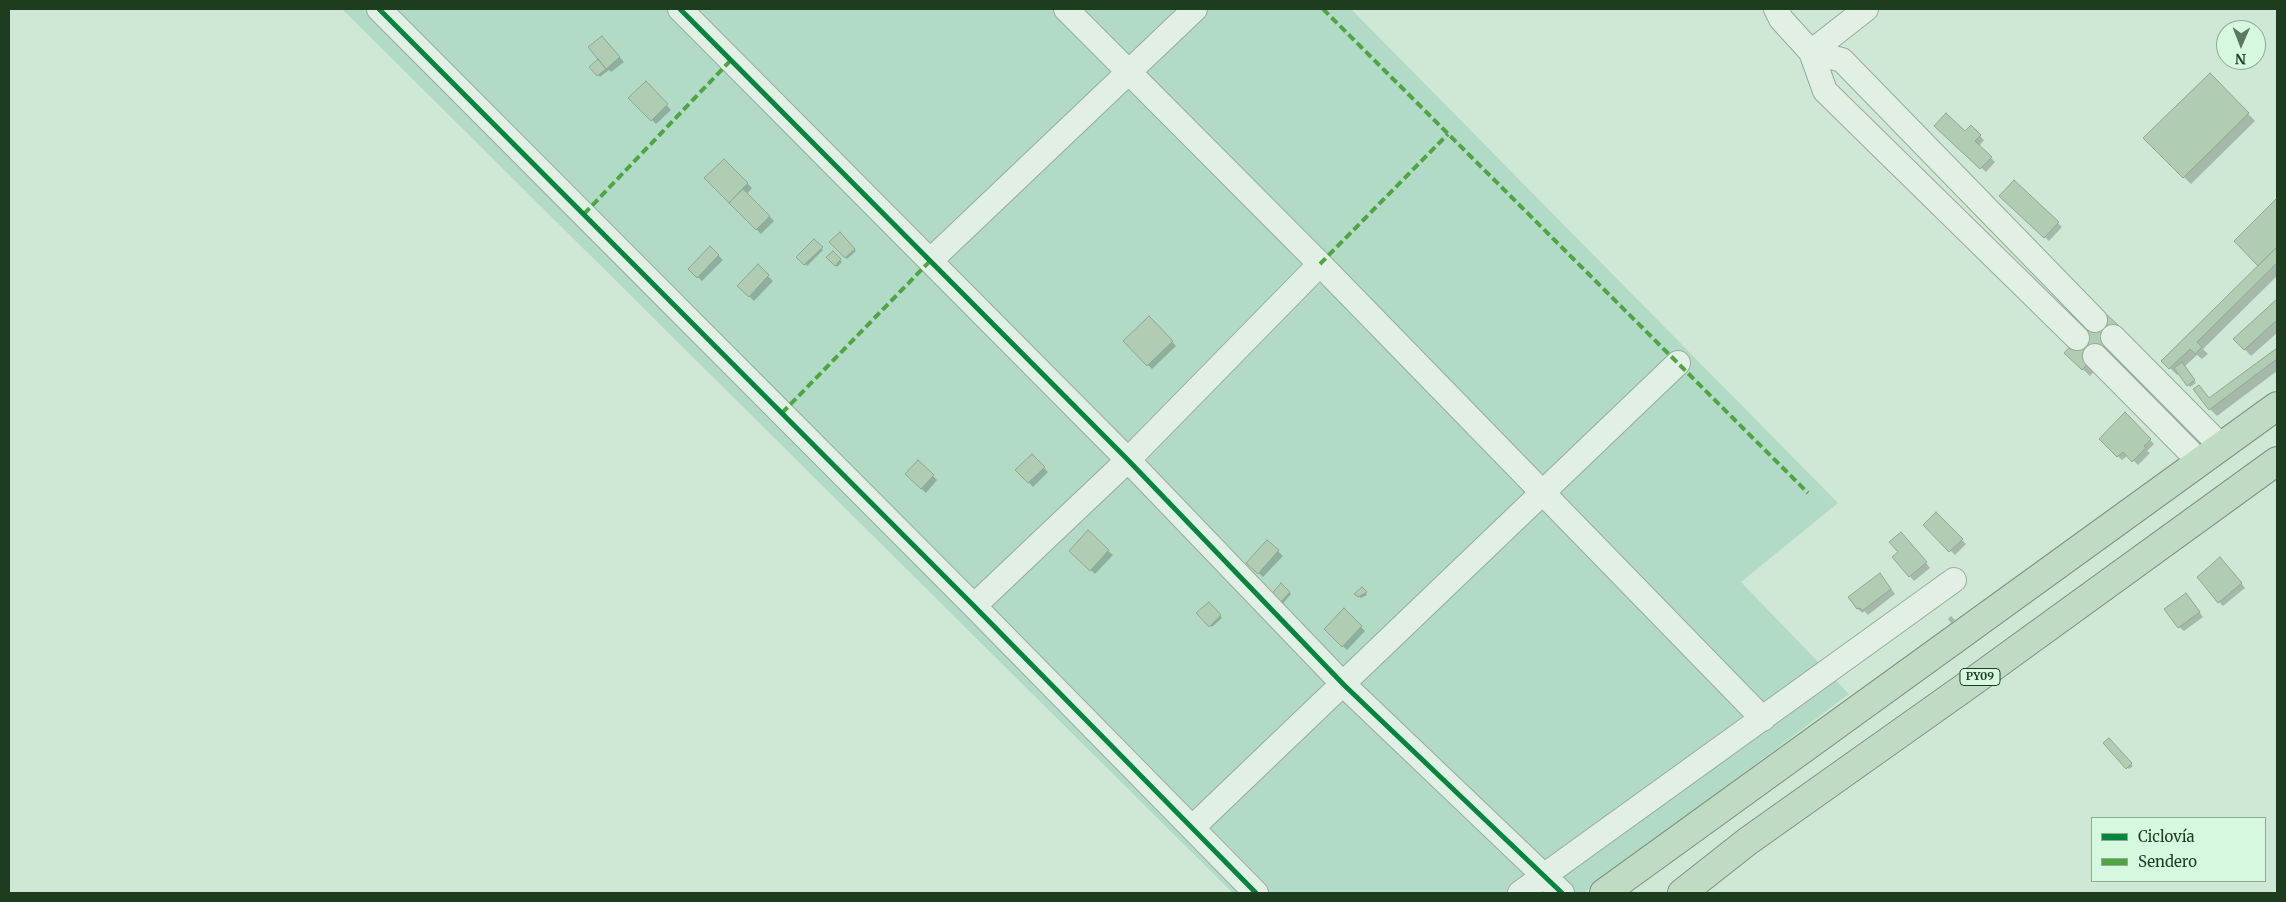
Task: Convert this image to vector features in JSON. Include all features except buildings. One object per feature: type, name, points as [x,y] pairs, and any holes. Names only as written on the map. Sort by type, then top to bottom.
[{"type":"highway","points":[[1604,893],[2277,406]]},
{"type":"highway","name":"PY09","points":[[1682,893],[1748,841],[1975,680],[2277,461]]},
{"type":"street","points":[[379,9],[974,606],[1256,893]]},
{"type":"street","points":[[680,9],[1128,460],[1344,685],[1562,893]]},
{"type":"street","points":[[1066,9],[1320,264],[1763,719]]},
{"type":"street","points":[[931,260],[1195,9]]},
{"type":"street","points":[[1776,9],[1782,19],[1811,52],[1825,91],[2077,338]]},
{"type":"street","points":[[1811,52],[1866,9]]},
{"type":"street","points":[[1811,52],[1842,60],[2095,320]]},
{"type":"street","points":[[974,606],[1128,460],[1320,264]]},
{"type":"street","points":[[2113,337],[2211,454]]},
{"type":"street","points":[[2095,356],[2211,454]]},
{"type":"street","points":[[1192,828],[1344,685],[1678,363]]},
{"type":"street","points":[[1520,893],[1954,580]]},
{"type":"green space","points":[[342,9],[1351,9],[1838,503],[1741,582],[1849,694],[1584,893],[1233,893]]},
{"type":"marked path","points":[[1323,9],[1808,493]]},
{"type":"marked path","points":[[584,214],[731,60]]},
{"type":"marked path","points":[[1320,264],[1448,134]]},
{"type":"marked path","points":[[782,413],[931,260]]},
{"type":"cycle path","points":[[379,9],[974,606],[1256,893]]},
{"type":"cycle path","points":[[680,9],[1128,460],[1344,685],[1562,893]]}]
